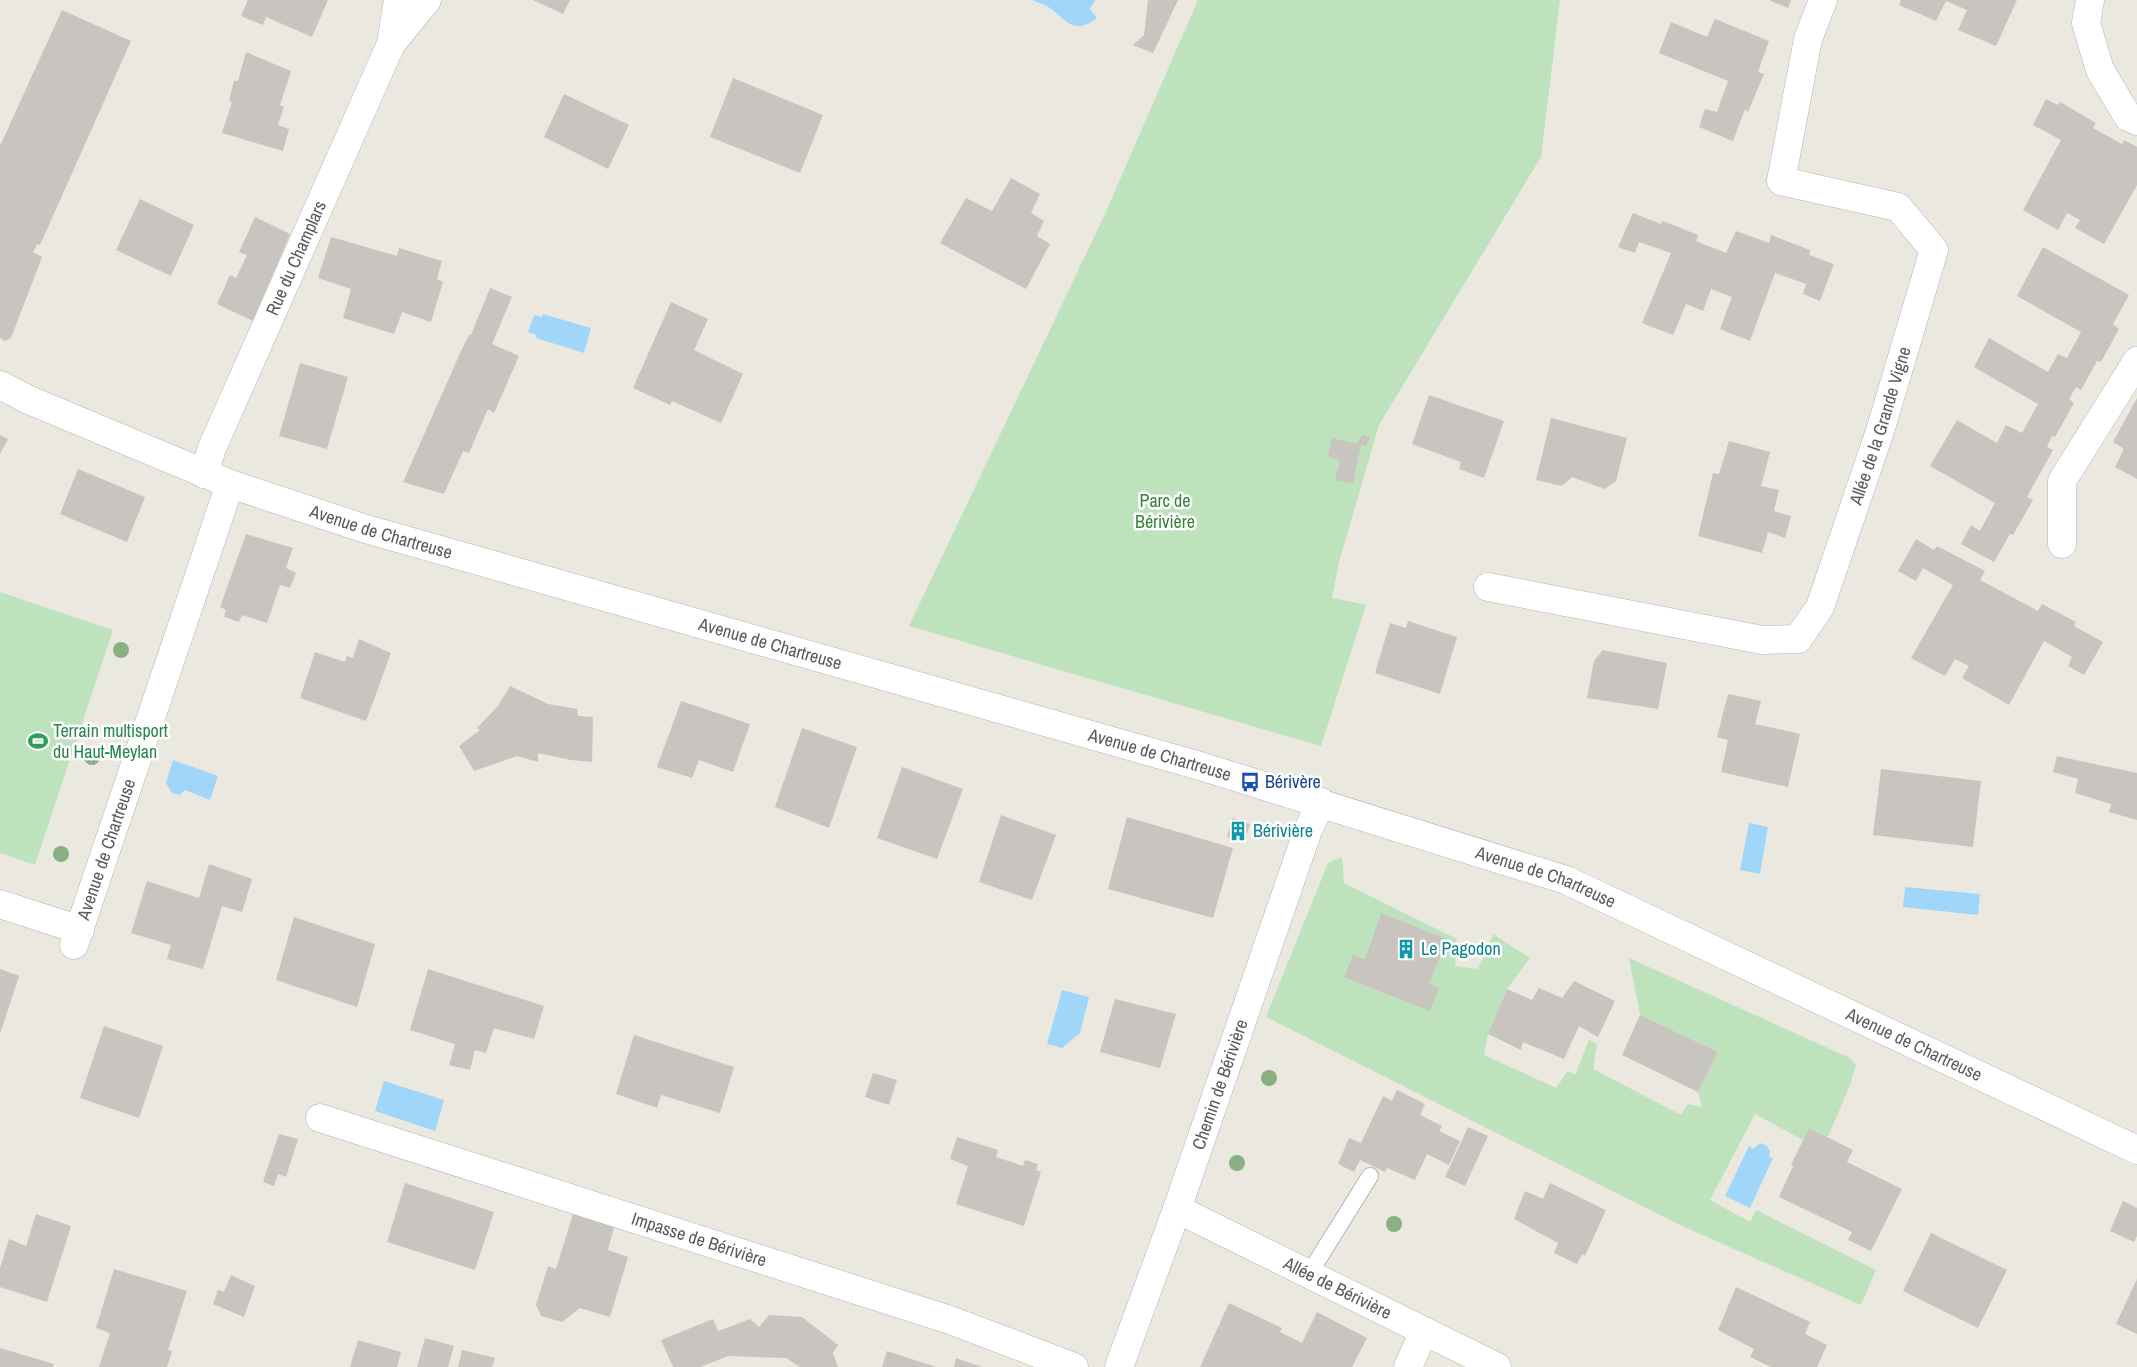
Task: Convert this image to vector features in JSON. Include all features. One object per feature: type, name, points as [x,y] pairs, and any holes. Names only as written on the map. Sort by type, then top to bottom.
[{"type":"street","name":"Rue du Champlars","points":[[204,474],[212,448],[391,44],[398,0]]},
{"type":"street","name":"Rue du Champlars","points":[[391,44],[427,0]]},
{"type":"street","name":"Allée de la Grande Vigne","points":[[1488,587],[1762,640],[1798,639],[1820,607],[1881,428],[1934,250],[1898,207],[1781,181],[1808,39],[1823,0]]},
{"type":"street","points":[[2090,0],[2086,24],[2100,70],[2128,117],[2137,121]]},
{"type":"street","points":[[2062,544],[2062,481],[2137,361]]},
{"type":"street","name":"Avenue de Chartreuse","points":[[0,385],[29,400],[204,474],[376,532],[1321,802],[1566,880],[2137,1150]]},
{"type":"street","name":"Avenue de Chartreuse","points":[[0,904],[77,937],[230,484]]},
{"type":"street","name":"Chemin de Bérivière","points":[[1119,1367],[1177,1209],[1308,830],[1321,802]]},
{"type":"street","name":"Impasse de Bérivière","points":[[320,1118],[940,1317],[1074,1367]]},
{"type":"street","name":"Allée de Bérivière","points":[[1177,1209],[1497,1367]]},
{"type":"street","points":[[1408,1367],[1424,1331]]},
{"type":"lane","points":[[1309,1274],[1370,1176]]},
{"type":"green space","name":"Parc de Bérivière","points":[[1198,0],[1560,0],[1541,157],[1379,425],[1339,562],[1332,598],[1366,605],[1321,746],[909,626],[1105,214]]},
{"type":"green space","name":"Terrain multisport du Haut-Meylan","points":[[0,592],[113,630],[35,865],[0,853]]},
{"type":"green space","points":[[1342,857],[1344,883],[1457,939],[1455,966],[1478,969],[1493,934],[1530,958],[1507,989],[1488,1034],[1484,1055],[1556,1088],[1568,1071],[1575,1075],[1589,1040],[1597,1044],[1593,1069],[1681,1115],[1688,1104],[1702,1107],[1698,1092],[1718,1052],[1640,1015],[1629,958],[1850,1058],[1856,1065],[1850,1085],[1828,1137],[1809,1128],[1803,1140],[1755,1114],[1710,1200],[1750,1222],[1756,1210],[1876,1270],[1861,1305],[1680,1225],[1266,1017],[1328,863]]},
{"type":"water","points":[[1032,0],[1095,0],[1090,9],[1097,18],[1088,24],[1075,26],[1047,6]]},
{"type":"water","points":[[543,314],[591,328],[584,353],[536,338],[536,335],[528,332],[534,315],[542,317]]},
{"type":"water","points":[[173,760],[218,776],[210,800],[185,790],[180,795],[172,793],[166,783]]},
{"type":"water","points":[[1749,823],[1768,827],[1760,874],[1740,870]]},
{"type":"water","points":[[1905,887],[1980,894],[1978,915],[1903,907]]},
{"type":"water","points":[[1062,990],[1089,997],[1080,1033],[1062,1048],[1047,1044]]},
{"type":"water","points":[[384,1081],[444,1100],[435,1131],[375,1111]]},
{"type":"water","points":[[1760,1143],[1767,1146],[1770,1152],[1769,1157],[1773,1158],[1750,1208],[1725,1196],[1749,1146],[1753,1149]]},
{"type":"building","points":[[248,0],[328,0],[312,37],[266,17],[263,25],[241,16]]},
{"type":"building","points":[[533,0],[570,0],[563,14]]},
{"type":"building","points":[[1148,0],[1178,0],[1153,53],[1133,45],[1144,35]]},
{"type":"building","points":[[1769,0],[1791,0],[1788,8]]},
{"type":"building","points":[[1901,0],[2017,0],[1996,46],[1958,30],[1967,10],[1946,1],[1936,21],[1899,5]]},
{"type":"building","points":[[62,10],[131,41],[40,245],[37,244],[33,252],[42,257],[11,338],[5,341],[0,338],[0,146]]},
{"type":"building","points":[[1715,19],[1769,41],[1758,72],[1764,74],[1748,112],[1745,109],[1733,141],[1699,127],[1705,109],[1717,112],[1728,81],[1659,53],[1671,22],[1707,37]]},
{"type":"building","points":[[246,52],[291,71],[280,105],[284,107],[278,125],[289,129],[283,151],[222,133],[232,102],[229,101],[234,81],[238,81]]},
{"type":"building","points":[[733,78],[823,115],[800,173],[710,137]]},
{"type":"building","points":[[564,94],[629,125],[608,169],[544,137]]},
{"type":"building","points":[[2046,99],[2058,105],[2060,102],[2096,123],[2093,128],[2122,144],[2124,140],[2137,147],[2137,185],[2104,244],[2075,228],[2080,220],[2067,213],[2058,230],[2023,210],[2061,140],[2033,125]]},
{"type":"building","points":[[1011,178],[1040,194],[1031,213],[1044,221],[1037,236],[1050,244],[1026,289],[940,243],[966,198],[992,211]]},
{"type":"building","points":[[140,199],[194,225],[171,276],[116,250]]},
{"type":"building","points":[[1633,213],[1661,224],[1663,221],[1698,235],[1696,241],[1726,253],[1736,231],[1769,243],[1771,235],[1810,250],[1809,255],[1834,264],[1820,301],[1803,294],[1806,284],[1775,273],[1750,341],[1720,329],[1732,297],[1711,289],[1703,311],[1686,304],[1673,335],[1642,323],[1671,253],[1639,242],[1635,253],[1618,247]]},
{"type":"building","points":[[255,217],[290,234],[253,321],[217,304],[230,275],[236,278],[247,255],[239,252]]},
{"type":"building","points":[[331,237],[397,256],[399,248],[442,261],[437,279],[443,282],[431,322],[402,312],[394,334],[343,318],[351,289],[318,278]]},
{"type":"building","points":[[2043,247],[2129,295],[2113,324],[2119,329],[2101,362],[2097,361],[2081,390],[2076,387],[2069,399],[2074,403],[2055,437],[2052,436],[2047,447],[2053,450],[2027,497],[2033,500],[2013,535],[2010,534],[1994,562],[1961,544],[1971,525],[1980,531],[1995,503],[1930,466],[1957,420],[1997,443],[2006,425],[2022,433],[2038,404],[1974,367],[1989,338],[2048,372],[2058,354],[2067,358],[2081,332],[2017,296]]},
{"type":"building","points":[[490,288],[512,297],[492,344],[519,356],[494,413],[488,409],[469,453],[463,451],[444,494],[403,482],[461,351],[469,335],[471,335]]},
{"type":"building","points":[[671,302],[708,319],[694,350],[743,374],[721,423],[672,401],[670,405],[633,388]]},
{"type":"building","points":[[300,363],[348,377],[327,449],[279,436]]},
{"type":"building","points":[[1429,395],[1504,421],[1484,478],[1459,469],[1461,462],[1412,444]]},
{"type":"building","points":[[2137,398],[2137,479],[2115,467],[2124,449],[2113,442]]},
{"type":"building","points":[[1551,418],[1627,438],[1616,481],[1605,489],[1572,477],[1562,486],[1536,480]]},
{"type":"building","points":[[0,435],[8,439],[0,454]]},
{"type":"building","points":[[1363,435],[1370,437],[1366,446],[1361,445],[1353,483],[1335,480],[1340,460],[1328,457],[1332,438],[1356,444]]},
{"type":"building","points":[[1729,441],[1770,452],[1761,486],[1779,490],[1774,511],[1791,516],[1785,538],[1768,532],[1762,553],[1698,536],[1713,473],[1719,474]]},
{"type":"building","points":[[78,469],[145,497],[127,542],[60,514]]},
{"type":"building","points":[[246,534],[293,548],[286,568],[296,573],[290,588],[280,585],[267,623],[242,615],[239,622],[224,617],[226,610],[220,607]]},
{"type":"building","points":[[1916,539],[1934,550],[1937,546],[1985,571],[1980,580],[2038,611],[2042,604],[2076,622],[2074,626],[2103,642],[2084,675],[2068,666],[2072,657],[2044,641],[2009,705],[1962,678],[1969,666],[1955,659],[1945,676],[1911,658],[1953,585],[1923,568],[1916,581],[1898,571]]},
{"type":"building","points":[[1408,621],[1457,637],[1440,694],[1375,673],[1390,623],[1406,628]]},
{"type":"building","points":[[359,639],[391,653],[366,721],[300,698],[315,652],[345,662],[347,656],[353,658]]},
{"type":"building","points":[[1603,650],[1667,663],[1658,709],[1587,698],[1594,661]]},
{"type":"building","points":[[510,686],[548,704],[577,709],[578,716],[593,717],[592,762],[538,753],[538,762],[517,756],[474,771],[459,746],[480,730],[477,728],[498,706]]},
{"type":"building","points":[[1728,694],[1761,701],[1755,724],[1800,734],[1788,787],[1721,772],[1728,740],[1717,737]]},
{"type":"building","points":[[681,701],[750,724],[733,772],[699,760],[692,778],[657,767]]},
{"type":"building","points":[[802,728],[857,747],[829,828],[775,807]]},
{"type":"building","points":[[2057,756],[2137,773],[2137,820],[2109,812],[2111,804],[2075,793],[2078,779],[2053,772]]},
{"type":"building","points":[[902,767],[963,789],[937,859],[877,838]]},
{"type":"building","points":[[1881,769],[1981,781],[1973,847],[1873,835]]},
{"type":"building","points":[[1001,815],[1056,835],[1032,900],[979,882]]},
{"type":"building","points":[[1127,817],[1233,848],[1213,918],[1108,889]]},
{"type":"building","name":"Bérivière","points":[[1232,818],[1250,824],[1244,842],[1227,837]]},
{"type":"building","points":[[209,864],[252,879],[242,912],[222,906],[203,969],[167,959],[171,945],[131,933],[147,881],[199,898]]},
{"type":"building","name":"Le Pagodon","points":[[1381,913],[1447,939],[1429,984],[1439,988],[1430,1011],[1344,977],[1353,955],[1365,960]]},
{"type":"building","points":[[294,917],[375,944],[357,1007],[276,980]]},
{"type":"building","points":[[0,969],[19,976],[0,1034]]},
{"type":"building","points":[[428,969],[544,1006],[534,1039],[494,1028],[486,1053],[475,1050],[470,1070],[449,1065],[455,1044],[410,1030]]},
{"type":"building","points":[[1574,981],[1615,1001],[1598,1037],[1579,1026],[1564,1059],[1523,1042],[1521,1050],[1488,1034],[1507,989],[1532,1000],[1539,988],[1562,998]]},
{"type":"building","points":[[1115,999],[1176,1014],[1160,1068],[1100,1052]]},
{"type":"building","points":[[1640,1015],[1718,1052],[1698,1092],[1622,1055]]},
{"type":"building","points":[[104,1026],[163,1046],[139,1118],[80,1098]]},
{"type":"building","points":[[634,1035],[734,1067],[720,1113],[661,1095],[657,1108],[616,1094]]},
{"type":"building","points":[[873,1073],[897,1080],[889,1105],[865,1097]]},
{"type":"building","points":[[1397,1090],[1425,1104],[1420,1115],[1442,1126],[1439,1131],[1460,1141],[1449,1165],[1427,1154],[1415,1180],[1387,1168],[1385,1172],[1360,1160],[1354,1172],[1338,1164],[1349,1138],[1361,1143],[1383,1096],[1392,1101]]},
{"type":"building","points":[[1468,1127],[1488,1136],[1465,1186],[1445,1177]]},
{"type":"building","points":[[1809,1128],[1853,1150],[1847,1162],[1902,1189],[1871,1251],[1848,1240],[1852,1232],[1779,1197],[1793,1166],[1791,1165]]},
{"type":"building","points":[[279,1134],[298,1139],[286,1177],[278,1174],[274,1186],[263,1182]]},
{"type":"building","points":[[957,1137],[998,1150],[996,1157],[1023,1166],[1025,1160],[1038,1164],[1036,1170],[1041,1172],[1024,1226],[956,1204],[968,1166],[950,1159]]},
{"type":"building","points":[[405,1183],[494,1212],[475,1270],[387,1242]]},
{"type":"building","points":[[1550,1183],[1606,1210],[1585,1256],[1582,1254],[1577,1264],[1554,1253],[1558,1243],[1514,1219],[1525,1191],[1543,1199]]},
{"type":"building","points":[[2123,1201],[2137,1208],[2137,1236],[2134,1242],[2110,1231]]},
{"type":"building","points":[[36,1214],[71,1226],[47,1302],[0,1287],[0,1268],[9,1239],[26,1246]]},
{"type":"building","points":[[573,1214],[614,1227],[608,1250],[628,1257],[610,1317],[580,1308],[562,1322],[541,1316],[536,1305],[548,1266],[556,1269]]},
{"type":"building","points":[[1931,1233],[2007,1270],[1978,1328],[1903,1291]]},
{"type":"building","points":[[114,1269],[187,1291],[168,1350],[172,1351],[167,1367],[99,1367],[110,1333],[96,1328]]},
{"type":"building","points":[[231,1275],[255,1286],[244,1317],[213,1304],[218,1290],[224,1292]]},
{"type":"building","points":[[2137,1279],[2137,1334],[2116,1324]]},
{"type":"building","points":[[1736,1287],[1810,1322],[1805,1334],[1827,1345],[1817,1367],[1771,1367],[1750,1357],[1754,1349],[1718,1330]]},
{"type":"building","points":[[1229,1303],[1282,1328],[1280,1332],[1302,1343],[1317,1312],[1367,1338],[1352,1367],[1200,1367]]},
{"type":"building","points":[[769,1315],[802,1317],[838,1345],[833,1353],[838,1367],[800,1367],[786,1358],[728,1356],[700,1367],[673,1367],[661,1340],[713,1319],[718,1331],[750,1319],[759,1327]]},
{"type":"building","points":[[425,1338],[454,1346],[448,1367],[417,1367]]},
{"type":"building","points":[[358,1340],[401,1352],[397,1367],[350,1367]]},
{"type":"building","points":[[0,1348],[54,1364],[53,1367],[0,1367]]},
{"type":"building","points":[[462,1350],[495,1358],[492,1367],[458,1367]]},
{"type":"building","points":[[887,1351],[936,1367],[882,1367]]},
{"type":"building","points":[[956,1358],[982,1367],[954,1367]]},
{"type":"place","name":"Terrain multisport du Haut-Meylan","points":[[38,741]]},
{"type":"place","name":"Bérivère","points":[[1250,782]]},
{"type":"place","name":"Bérivière","points":[[1238,831]]},
{"type":"place","name":"Le Pagodon","points":[[1406,949]]}]
